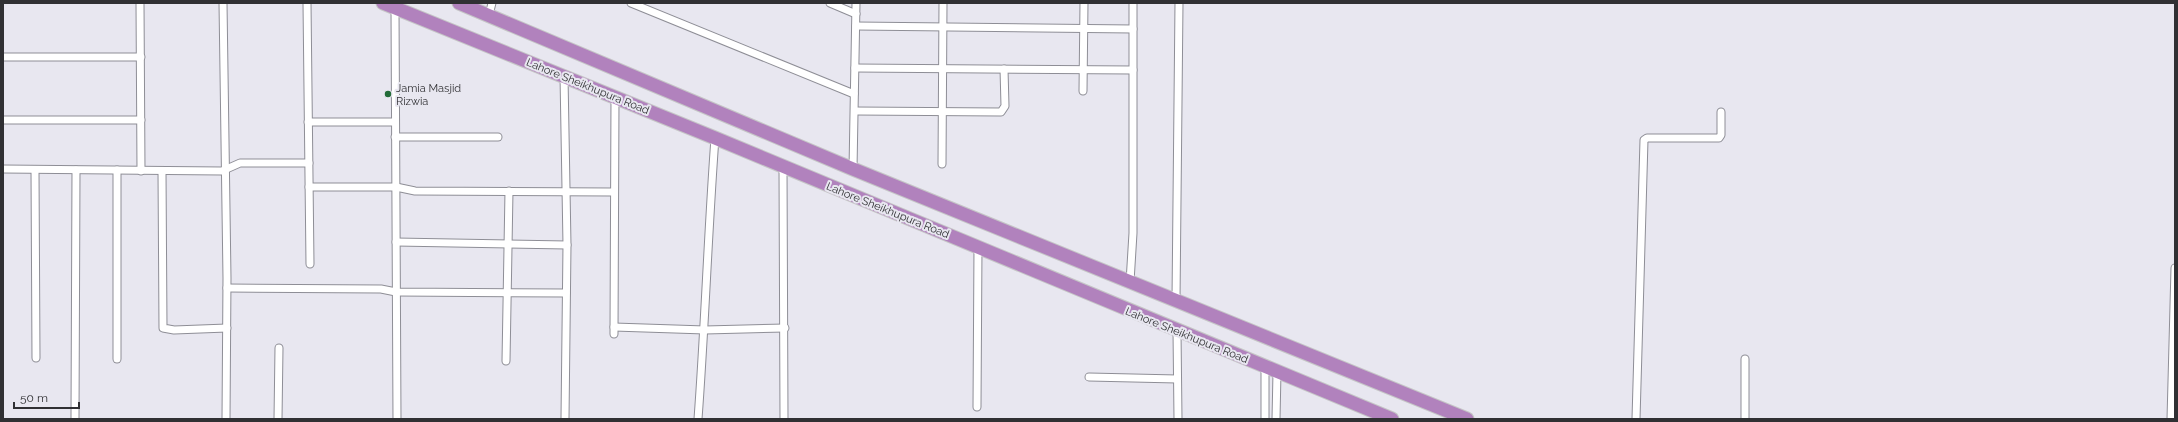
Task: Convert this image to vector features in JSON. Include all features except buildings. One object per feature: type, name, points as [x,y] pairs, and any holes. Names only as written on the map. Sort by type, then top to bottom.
[{"type":"highway","points":[[459,3],[491,9],[854,169],[1467,419]]},
{"type":"highway","name":"Lahore Sheikhupura Road","points":[[389,5],[715,138],[1392,419]]},
{"type":"street","points":[[140,3],[141,171]]},
{"type":"street","points":[[223,3],[227,288],[226,419]]},
{"type":"street","points":[[307,3],[310,264]]},
{"type":"street","points":[[631,3],[854,94]]},
{"type":"street","points":[[830,3],[856,14]]},
{"type":"street","points":[[854,169],[856,3]]},
{"type":"street","points":[[942,164],[943,3]]},
{"type":"street","points":[[1083,91],[1084,3]]},
{"type":"street","points":[[1130,282],[1133,233],[1133,3]]},
{"type":"street","points":[[1176,300],[1179,3]]},
{"type":"street","points":[[389,5],[395,122],[397,419]]},
{"type":"street","points":[[856,26],[1083,28],[1133,30]]},
{"type":"street","points":[[3,57],[141,57]]},
{"type":"street","points":[[855,68],[943,70],[1133,70]]},
{"type":"street","points":[[855,111],[1003,111],[1005,106],[1004,69]]},
{"type":"street","points":[[564,76],[567,245],[565,419]]},
{"type":"street","points":[[615,97],[613,192],[614,330],[785,328]]},
{"type":"street","points":[[1636,419],[1644,140],[1647,138],[1719,138],[1722,135],[1722,112]]},
{"type":"street","points":[[3,120],[141,120]]},
{"type":"street","points":[[308,122],[395,122]]},
{"type":"street","points":[[395,137],[498,138]]},
{"type":"street","points":[[698,419],[705,330],[707,237],[715,138]]},
{"type":"street","points":[[3,169],[141,171],[226,170],[240,163],[308,163]]},
{"type":"street","points":[[783,167],[782,240],[785,328],[784,419]]},
{"type":"street","points":[[34,170],[36,358]]},
{"type":"street","points":[[75,419],[76,170]]},
{"type":"street","points":[[117,170],[117,359]]},
{"type":"street","points":[[162,171],[163,328],[174,330],[227,328]]},
{"type":"street","points":[[309,187],[396,187],[415,191],[565,190],[613,192]]},
{"type":"street","points":[[506,361],[509,191]]},
{"type":"street","points":[[396,242],[567,245]]},
{"type":"street","points":[[977,407],[978,247]]},
{"type":"street","points":[[2171,419],[2175,268]]},
{"type":"street","points":[[227,288],[381,289],[396,292],[566,293]]},
{"type":"street","points":[[1177,331],[1178,419]]},
{"type":"street","points":[[278,419],[279,348]]},
{"type":"street","points":[[1744,419],[1745,359]]},
{"type":"street","points":[[1265,419],[1271,369]]},
{"type":"street","points":[[1271,369],[1276,419]]},
{"type":"street","points":[[1089,377],[1177,379]]},
{"type":"place","name":"Jamia Masjid Rizwia","points":[[388,94]]}]
